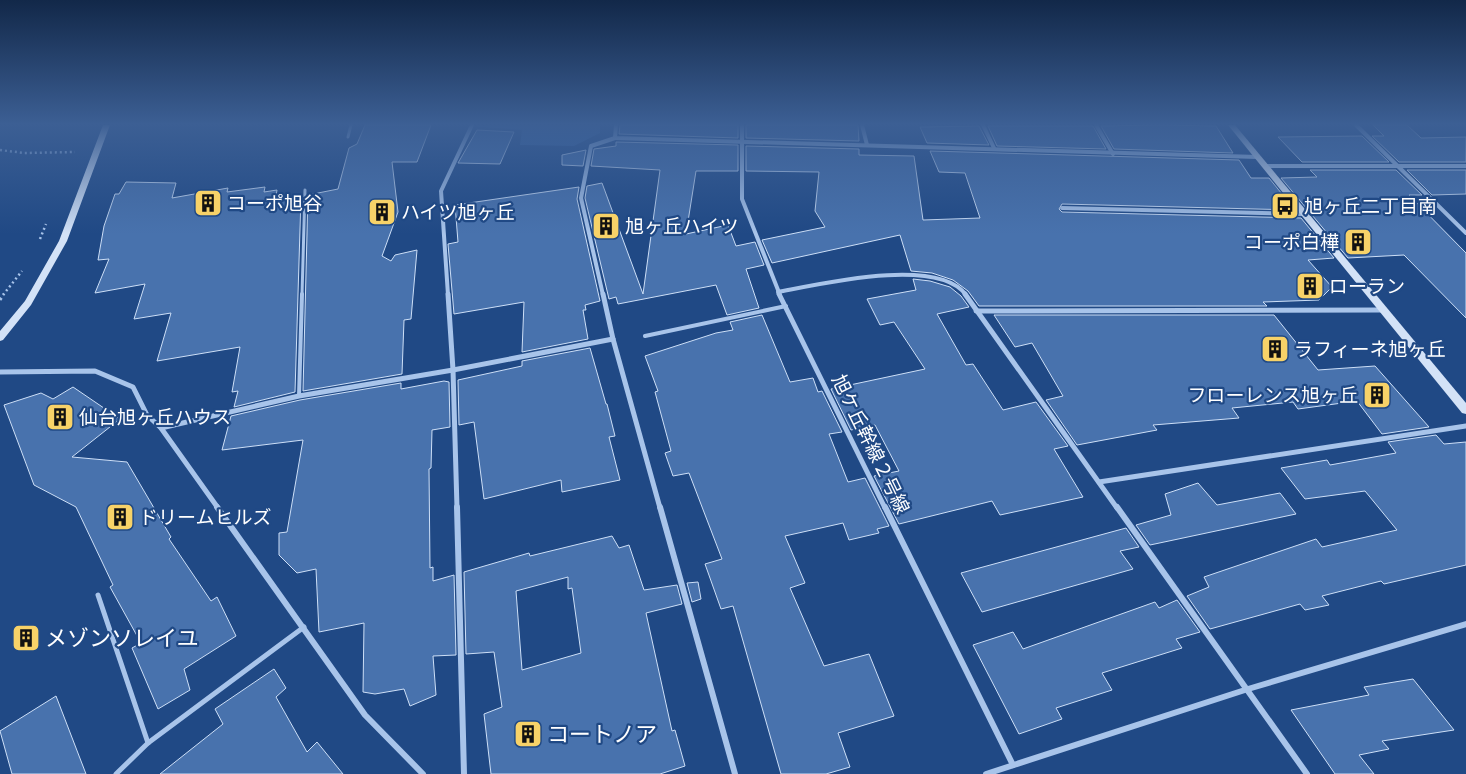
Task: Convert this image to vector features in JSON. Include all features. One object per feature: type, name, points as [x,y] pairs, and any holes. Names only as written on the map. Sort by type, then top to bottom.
[{"type":"street","points":[[0,338],[28,302],[63,241],[93,161]]},
{"type":"street","points":[[455,161],[441,191],[453,370],[464,774]]},
{"type":"street","points":[[588,161],[581,198],[613,339],[735,774]]},
{"type":"street","name":"旭ケ丘幹線２号線","points":[[743,161],[742,199],[778,292],[1013,765]]},
{"type":"street","points":[[1260,161],[1381,310],[1466,410]]},
{"type":"street","points":[[1391,161],[1466,234]]},
{"type":"street","points":[[1264,166],[1466,166]]},
{"type":"street","points":[[1062,208],[1304,214]]},
{"type":"street","points":[[778,292],[839,281],[895,276],[940,277],[952,281],[960,287],[1307,774]]},
{"type":"street","points":[[976,311],[1381,310]]},
{"type":"street","points":[[161,428],[299,396],[453,370],[613,339]]},
{"type":"street","points":[[0,372],[95,371],[133,387],[147,415],[161,428],[366,715],[423,774]]},
{"type":"street","points":[[1099,482],[1466,426]]},
{"type":"street","points":[[986,774],[1002,771],[1013,765],[1248,689],[1466,624]]},
{"type":"lane","points":[[299,396],[305,190]]},
{"type":"lane","points":[[645,336],[786,306]]},
{"type":"lane","points":[[98,595],[148,743]]},
{"type":"lane","points":[[116,774],[148,743],[304,627]]},
{"type":"path","points":[[39,241],[50,216]]},
{"type":"path","points":[[0,300],[26,266]]},
{"type":"building","points":[[345,161],[417,161],[392,162],[398,212],[382,256],[391,261],[395,255],[417,250],[411,319],[404,320],[402,374],[303,391],[308,195],[338,189]]},
{"type":"building","points":[[459,161],[501,161],[500,164],[458,163]]},
{"type":"building","points":[[562,161],[584,161],[583,166],[562,165]]},
{"type":"building","points":[[592,161],[738,161],[738,171],[696,171],[686,234],[728,225],[736,246],[755,242],[764,265],[746,269],[759,308],[727,315],[716,285],[618,304],[616,297],[609,299],[585,198],[587,186],[602,183],[643,294],[660,170],[591,166]]},
{"type":"building","points":[[746,161],[915,161],[923,220],[980,218],[965,173],[939,172],[934,161],[1240,161],[1251,178],[1269,178],[1295,210],[1062,204],[1059,209],[1062,212],[1301,218],[1334,258],[1308,260],[1332,287],[1319,300],[1263,302],[1267,306],[979,306],[968,291],[953,280],[932,273],[911,271],[900,235],[772,263],[762,240],[825,227],[815,211],[819,172],[746,171]]},
{"type":"building","points":[[1301,161],[1389,162],[1302,162]]},
{"type":"building","points":[[1398,161],[1466,161],[1466,162]]},
{"type":"building","points":[[1310,170],[1396,170],[1422,195],[1409,195],[1466,253],[1466,318],[1404,255],[1348,258],[1281,178],[1317,177]]},
{"type":"building","points":[[1407,170],[1466,170],[1466,194],[1432,195]]},
{"type":"building","points":[[126,182],[176,183],[172,198],[228,188],[227,192],[265,187],[264,192],[277,190],[275,202],[301,197],[295,392],[234,407],[238,391],[232,392],[240,347],[157,361],[171,313],[134,319],[145,284],[95,293],[109,259],[98,260],[104,226],[115,194],[119,194]]},
{"type":"building","points":[[579,187],[577,199],[600,301],[585,305],[586,310],[583,310],[588,339],[522,352],[524,302],[454,314],[448,244],[458,242],[455,205]]},
{"type":"building","points":[[913,279],[930,281],[950,287],[961,296],[969,307],[937,314],[966,365],[973,364],[1003,410],[1036,402],[1068,446],[1054,449],[1083,497],[1000,515],[992,501],[899,524],[874,476],[899,471],[875,425],[851,430],[831,389],[925,369],[894,322],[880,325],[867,299],[916,290]]},
{"type":"building","points":[[762,315],[790,382],[813,378],[818,392],[822,391],[842,432],[829,434],[848,482],[865,478],[889,526],[877,529],[879,533],[849,540],[843,523],[785,536],[805,583],[790,588],[824,666],[869,654],[894,716],[838,733],[850,767],[826,774],[781,774],[733,606],[721,609],[705,564],[722,559],[689,473],[673,476],[665,453],[671,451],[655,392],[658,391],[645,356],[716,333],[733,330],[730,322]]},
{"type":"building","points":[[994,315],[1274,315],[1318,370],[1375,366],[1429,427],[1382,434],[1357,401],[1298,409],[1293,402],[1232,408],[1239,418],[1153,425],[1157,430],[1077,445],[1046,400],[1063,396],[1032,343],[1015,347]]},
{"type":"building","points":[[590,348],[615,436],[609,437],[620,480],[562,492],[561,480],[484,499],[474,422],[459,425],[458,380],[522,366],[522,361]]},
{"type":"building","points":[[444,381],[449,382],[450,427],[432,430],[431,468],[429,469],[430,568],[433,567],[433,581],[454,575],[456,655],[433,656],[436,695],[410,706],[404,689],[375,694],[363,692],[364,623],[319,632],[316,569],[297,573],[279,555],[279,533],[287,532],[303,440],[222,450],[231,416],[300,400],[401,383],[401,389]]},
{"type":"building","points":[[73,387],[120,419],[72,457],[127,462],[171,537],[169,539],[211,601],[217,597],[236,636],[184,669],[190,690],[158,709],[132,648],[141,643],[110,587],[113,585],[76,507],[34,485],[4,405],[41,393],[53,399]]},
{"type":"building","points":[[1436,435],[1444,444],[1466,442],[1466,565],[1384,584],[1381,581],[1322,596],[1329,605],[1305,610],[1300,604],[1210,629],[1187,596],[1209,587],[1204,577],[1316,539],[1322,547],[1397,530],[1365,491],[1305,499],[1281,468],[1327,460],[1330,465],[1396,453],[1388,442]]},
{"type":"building","points":[[1198,483],[1217,505],[1280,493],[1296,514],[1150,545],[1136,525],[1171,515],[1165,494]]},
{"type":"building","points":[[1126,528],[1139,547],[1120,551],[1133,569],[982,612],[961,573]]},
{"type":"building","points":[[612,536],[619,548],[629,545],[644,590],[677,585],[682,604],[646,613],[672,731],[675,730],[685,766],[660,774],[491,774],[484,714],[502,707],[494,652],[466,654],[464,572],[529,553],[530,556]],"holes":[[[568,577],[568,589],[572,588],[581,653],[522,670],[516,591]]]},
{"type":"building","points":[[698,582],[701,599],[692,602],[687,583]]},
{"type":"building","points":[[1177,600],[1200,632],[1176,639],[1182,648],[1102,673],[1112,690],[1056,708],[1062,719],[1019,734],[973,645],[1013,632],[1023,649],[1155,602],[1159,608]]},
{"type":"building","points":[[274,669],[286,688],[276,697],[307,752],[317,742],[343,774],[160,774],[223,724],[215,709]]},
{"type":"building","points":[[1413,679],[1454,730],[1382,741],[1389,749],[1359,755],[1374,774],[1335,774],[1291,710],[1369,695],[1364,687]]},
{"type":"building","points":[[56,696],[86,774],[12,774],[0,731]]},
{"type":"place","name":"コーポ旭谷","points":[[208,203]]},
{"type":"place","name":"旭ヶ丘二丁目南","points":[[1285,206]]},
{"type":"place","name":"ハイツ旭ヶ丘","points":[[382,212]]},
{"type":"place","name":"旭ヶ丘ハイツ","points":[[606,226]]},
{"type":"place","name":"コーポ白樺","points":[[1358,242]]},
{"type":"place","name":"ローラン","points":[[1310,286]]},
{"type":"place","name":"ラフィーネ旭ヶ丘","points":[[1275,349]]},
{"type":"place","name":"フローレンス旭ヶ丘","points":[[1377,395]]},
{"type":"place","name":"仙台旭ヶ丘ハウス","points":[[60,417]]},
{"type":"place","name":"ドリームヒルズ","points":[[120,517]]},
{"type":"place","name":"メゾンソレイユ","points":[[26,638]]},
{"type":"place","name":"コートノア","points":[[528,734]]}]
